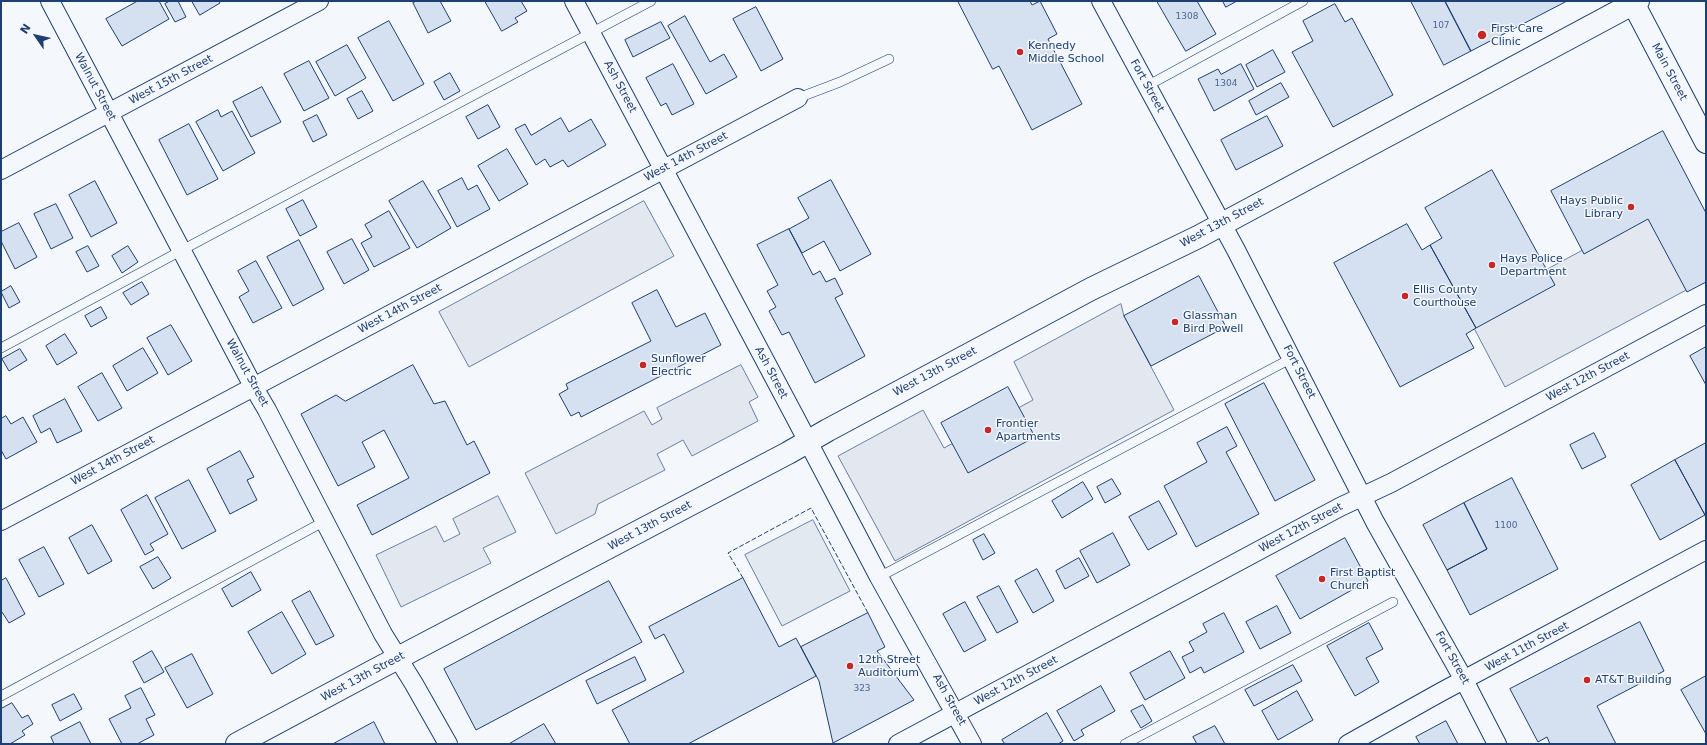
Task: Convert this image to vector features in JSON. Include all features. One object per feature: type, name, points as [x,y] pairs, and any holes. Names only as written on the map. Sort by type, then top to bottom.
[{"type":"street","name":"Walnut Street","points":[[50,1],[267,410],[383,634],[448,744]]},
{"type":"street","name":"West 15th Street","points":[[1,170],[320,1]]},
{"type":"street","name":"Ash Street","points":[[574,1],[879,577],[972,744]]},
{"type":"street","name":"Fort Street","points":[[1101,1],[1222,223],[1375,522],[1464,680],[1497,744]]},
{"type":"street","name":"Main Street","points":[[1635,2],[1706,141]]},
{"type":"street","name":"West 13th Street","points":[[237,744],[788,453],[1091,288],[1198,237],[1635,2]]},
{"type":"street","name":"West 14th Street","points":[[1,521],[798,98]]},
{"type":"street","name":"West 12th Street","points":[[898,744],[1362,496],[1391,483],[1706,314]]},
{"type":"street","name":"West 11th Street","points":[[1348,744],[1706,550]]},
{"type":"lane","points":[[1,348],[182,250],[651,1]]},
{"type":"lane","points":[[1147,86],[1303,1]]},
{"type":"lane","points":[[798,98],[840,82],[889,59]]},
{"type":"lane","points":[[879,577],[1292,358]]},
{"type":"lane","points":[[1,696],[325,521]]},
{"type":"lane","points":[[1125,744],[1393,602]]},
{"type":"shaded area","points":[[644,201],[674,256],[469,367],[439,312]]},
{"type":"shaded area","points":[[1651,214],[1690,288],[1505,387],[1466,313]]},
{"type":"shaded area","points":[[1121,304],[1124,316],[1174,410],[895,561],[838,456],[923,410],[944,448],[1033,400],[1014,362]]},
{"type":"shaded area","points":[[741,365],[758,397],[749,402],[758,421],[692,456],[683,440],[657,454],[665,470],[598,504],[595,514],[556,534],[525,473],[644,411],[652,425],[662,419],[657,408]]},
{"type":"shaded area","points":[[498,496],[516,532],[483,548],[491,563],[401,607],[376,555],[436,526],[444,542],[460,534],[453,519]]},
{"type":"shaded area","points":[[813,520],[850,591],[782,626],[745,555]]},
{"type":"building","points":[[138,1],[159,1],[169,19],[122,46],[106,19]]},
{"type":"building","points":[[170,1],[178,1],[186,17],[175,22],[165,4]]},
{"type":"building","points":[[192,1],[219,1],[220,3],[200,15]]},
{"type":"building","points":[[417,1],[440,1],[451,21],[428,33],[413,3]]},
{"type":"building","points":[[485,1],[521,1],[527,11],[515,18],[518,22],[502,31]]},
{"type":"building","name":"Kennedy Middle School","points":[[958,1],[1030,1],[1032,5],[1040,1],[1057,34],[1048,39],[1082,104],[1032,130],[999,66],[993,69]]},
{"type":"building","points":[[1157,1],[1197,1],[1216,34],[1186,51]]},
{"type":"building","points":[[1223,1],[1237,1],[1226,7]]},
{"type":"building","points":[[1411,1],[1445,1],[1471,51],[1444,65]]},
{"type":"building","name":"First Care Clinic","points":[[1445,1],[1567,1],[1471,51]]},
{"type":"building","points":[[1335,4],[1345,22],[1352,18],[1393,95],[1333,127],[1292,52],[1313,41],[1303,21]]},
{"type":"building","points":[[756,7],[783,59],[761,71],[733,19]]},
{"type":"building","points":[[685,16],[710,62],[724,54],[737,77],[706,94],[668,26]]},
{"type":"building","points":[[389,21],[424,84],[393,101],[358,38]]},
{"type":"building","points":[[661,22],[670,38],[633,57],[625,40]]},
{"type":"building","points":[[347,45],[366,78],[335,96],[316,62]]},
{"type":"building","points":[[1273,50],[1285,72],[1257,87],[1246,65]]},
{"type":"building","points":[[309,61],[329,98],[304,111],[284,74]]},
{"type":"building","points":[[673,64],[694,104],[672,115],[666,103],[661,106],[646,78]]},
{"type":"building","points":[[1241,64],[1254,89],[1214,111],[1198,79],[1218,69],[1221,74]]},
{"type":"building","points":[[450,73],[460,91],[444,100],[434,82]]},
{"type":"building","points":[[1281,83],[1289,97],[1256,115],[1249,101]]},
{"type":"building","points":[[262,87],[281,122],[251,137],[233,102]]},
{"type":"building","points":[[362,91],[373,111],[358,119],[347,99]]},
{"type":"building","points":[[488,105],[500,127],[478,139],[466,117]]},
{"type":"building","points":[[218,110],[221,117],[232,111],[255,153],[223,171],[196,122]]},
{"type":"building","points":[[317,115],[327,135],[313,142],[303,122]]},
{"type":"building","points":[[1267,116],[1283,146],[1236,170],[1221,140]]},
{"type":"building","points":[[561,118],[569,132],[591,119],[606,145],[568,167],[563,160],[550,167],[545,159],[536,165],[515,129],[525,124],[531,135]]},
{"type":"building","points":[[189,124],[218,179],[187,195],[159,140]]},
{"type":"building","name":"Hays Public Library","points":[[1663,131],[1706,213],[1706,282],[1687,292],[1648,219],[1584,254],[1551,191]]},
{"type":"building","points":[[507,149],[528,184],[499,201],[478,166]]},
{"type":"building","name":"Hays Police Department","points":[[1492,170],[1555,285],[1476,328],[1430,245],[1442,238],[1425,208]]},
{"type":"building","points":[[462,178],[468,190],[477,185],[490,209],[457,227],[438,191]]},
{"type":"building","points":[[831,180],[871,254],[840,271],[824,241],[802,253],[789,229],[809,218],[798,198]]},
{"type":"building","points":[[95,181],[117,223],[91,237],[69,195]]},
{"type":"building","points":[[423,181],[451,228],[417,248],[389,201]]},
{"type":"building","points":[[303,200],[317,227],[300,236],[286,209]]},
{"type":"building","points":[[56,204],[73,238],[51,249],[34,214]]},
{"type":"building","points":[[389,211],[410,248],[374,267],[361,243],[372,237],[365,225]]},
{"type":"building","points":[[19,223],[37,257],[15,269],[1,241],[1,232]]},
{"type":"building","name":"Ellis County Courthouse","points":[[1407,224],[1422,250],[1430,245],[1476,328],[1466,334],[1474,348],[1400,387],[1334,263]]},
{"type":"building","points":[[789,229],[813,275],[820,271],[826,282],[835,278],[843,294],[835,298],[865,356],[815,383],[789,332],[782,335],[769,311],[776,307],[767,291],[778,285],[757,245]]},
{"type":"building","points":[[352,239],[369,270],[344,284],[327,252]]},
{"type":"building","points":[[299,240],[324,289],[293,306],[267,257]]},
{"type":"building","points":[[88,246],[99,266],[87,272],[76,252]]},
{"type":"building","points":[[128,246],[138,262],[122,273],[112,256]]},
{"type":"building","points":[[256,261],[282,308],[253,323],[239,297],[249,291],[238,271]]},
{"type":"building","name":"Glassman Bird Powell","points":[[1199,276],[1226,327],[1151,366],[1124,316]]},
{"type":"building","points":[[142,282],[149,294],[131,305],[123,293]]},
{"type":"building","points":[[11,286],[20,302],[9,308],[1,292]]},
{"type":"building","name":"Sunflower Electric","points":[[657,290],[676,327],[705,313],[721,345],[581,417],[579,412],[571,416],[559,394],[568,389],[566,384],[651,341],[632,303]]},
{"type":"building","points":[[101,307],[107,318],[91,327],[85,316]]},
{"type":"building","points":[[171,325],[192,361],[168,375],[147,338]]},
{"type":"building","points":[[65,334],[77,353],[57,365],[46,346]]},
{"type":"building","points":[[1706,347],[1706,385],[1690,356]]},
{"type":"building","points":[[143,348],[158,373],[127,391],[113,366]]},
{"type":"building","points":[[20,349],[27,360],[9,371],[2,359]]},
{"type":"building","points":[[413,365],[434,404],[445,401],[467,445],[474,441],[490,473],[372,535],[357,505],[409,478],[384,430],[362,442],[375,467],[338,486],[301,414],[336,395],[345,401]]},
{"type":"building","points":[[102,373],[122,408],[98,421],[78,387]]},
{"type":"building","points":[[1264,383],[1315,480],[1275,501],[1225,404]]},
{"type":"building","name":"Frontier Apartments","points":[[1008,387],[1035,437],[968,473],[941,423]]},
{"type":"building","points":[[65,399],[82,431],[57,443],[50,428],[41,433],[33,416]]},
{"type":"building","points":[[6,416],[11,424],[23,417],[37,442],[6,459],[1,450],[1,419]]},
{"type":"building","points":[[1227,427],[1237,446],[1226,452],[1259,514],[1196,547],[1164,486],[1207,462],[1197,443]]},
{"type":"building","points":[[1594,433],[1606,457],[1582,469],[1570,445]]},
{"type":"building","points":[[1706,443],[1706,515],[1705,515],[1675,460]]},
{"type":"building","points":[[240,451],[254,477],[247,480],[257,500],[230,514],[207,469]]},
{"type":"building","points":[[1675,460],[1705,515],[1660,540],[1631,485]]},
{"type":"building","points":[[1512,478],[1558,569],[1470,615],[1447,570],[1487,549],[1464,503]]},
{"type":"building","points":[[1112,479],[1121,494],[1105,503],[1097,487]]},
{"type":"building","points":[[189,480],[216,531],[182,549],[155,498]]},
{"type":"building","points":[[1083,482],[1093,499],[1062,518],[1052,501]]},
{"type":"building","points":[[147,495],[168,534],[150,544],[154,550],[145,555],[121,510]]},
{"type":"building","points":[[1159,501],[1177,534],[1148,550],[1129,517]]},
{"type":"building","points":[[1464,503],[1487,549],[1447,570],[1423,525]]},
{"type":"building","points":[[92,525],[112,561],[88,574],[69,538]]},
{"type":"building","points":[[1113,533],[1130,565],[1097,583],[1080,551]]},
{"type":"building","points":[[984,534],[995,553],[983,560],[973,540]]},
{"type":"building","name":"First Baptist Church","points":[[1345,538],[1368,581],[1300,619],[1276,576]]},
{"type":"building","points":[[44,547],[64,584],[39,597],[19,560]]},
{"type":"building","points":[[158,557],[171,578],[153,589],[140,567]]},
{"type":"building","points":[[1079,558],[1089,576],[1065,589],[1056,571]]},
{"type":"building","points":[[1037,569],[1054,601],[1033,613],[1015,581]]},
{"type":"building","points":[[251,572],[261,590],[232,607],[222,589]]},
{"type":"building","points":[[6,578],[25,614],[9,623],[2,612],[1,613],[1,581]]},
{"type":"building","points":[[743,578],[779,647],[796,638],[816,676],[688,744],[630,744],[612,710],[684,672],[664,634],[655,639],[649,627]]},
{"type":"building","points":[[609,581],[642,642],[476,730],[444,669]]},
{"type":"building","points":[[999,586],[1018,622],[997,633],[977,597]]},
{"type":"building","points":[[310,591],[334,636],[316,645],[292,601]]},
{"type":"building","points":[[965,602],[986,640],[964,652],[943,614]]},
{"type":"building","points":[[1277,606],[1291,633],[1260,649],[1246,622]]},
{"type":"building","points":[[282,612],[306,654],[272,674],[248,632]]},
{"type":"building","name":"12th Street Auditorium","points":[[868,613],[885,647],[877,651],[914,700],[833,743],[819,681],[801,647]]},
{"type":"building","points":[[1224,613],[1244,652],[1204,673],[1201,667],[1190,673],[1182,657],[1194,651],[1189,642],[1207,632],[1203,624]]},
{"type":"building","name":"AT&T Building","points":[[1640,622],[1664,671],[1597,706],[1616,744],[1550,744],[1547,737],[1538,742],[1510,689]]},
{"type":"building","points":[[1369,623],[1383,649],[1366,658],[1379,682],[1355,696],[1327,646]]},
{"type":"building","points":[[152,651],[164,672],[144,683],[133,662]]},
{"type":"building","points":[[1170,651],[1185,678],[1145,700],[1130,673]]},
{"type":"building","points":[[192,654],[213,694],[187,708],[165,668]]},
{"type":"building","points":[[635,657],[646,680],[597,704],[586,681]]},
{"type":"building","points":[[1293,665],[1302,681],[1254,706],[1245,690]]},
{"type":"building","points":[[1706,676],[1706,734],[1681,690]]},
{"type":"building","points":[[1101,686],[1115,711],[1081,730],[1084,735],[1074,741],[1057,711]]},
{"type":"building","points":[[141,688],[155,715],[146,719],[154,735],[137,744],[122,744],[109,719],[131,708],[125,696]]},
{"type":"building","points":[[1297,691],[1313,720],[1278,740],[1262,711]]},
{"type":"building","points":[[74,694],[82,709],[60,721],[52,705]]},
{"type":"building","points":[[12,703],[22,718],[28,715],[33,724],[22,731],[25,735],[10,744],[1,744],[1,709]]},
{"type":"building","points":[[1143,705],[1152,721],[1141,728],[1131,711]]},
{"type":"building","points":[[1047,713],[1063,741],[1058,744],[1005,744],[1002,740]]},
{"type":"building","points":[[1446,721],[1458,744],[1420,744],[1416,737]]},
{"type":"building","points":[[80,722],[91,744],[54,744],[51,737]]},
{"type":"building","points":[[374,722],[385,744],[333,744]]},
{"type":"building","points":[[544,724],[556,744],[509,744]]},
{"type":"building","points":[[1215,726],[1225,744],[1197,744],[1193,737]]},
{"type":"fence","points":[[743,578],[728,553],[811,508],[868,613]]},
{"type":"place","name":"First Care Clinic","points":[[1482,35]]},
{"type":"place","name":"Kennedy Middle School","points":[[1020,52]]},
{"type":"place","name":"Hays Public Library","points":[[1631,207]]},
{"type":"place","name":"Hays Police Department","points":[[1492,265]]},
{"type":"place","name":"Ellis County Courthouse","points":[[1405,296]]},
{"type":"place","name":"Glassman Bird Powell","points":[[1175,322]]},
{"type":"place","name":"Sunflower Electric","points":[[643,365]]},
{"type":"place","name":"Frontier Apartments","points":[[988,430]]},
{"type":"place","name":"First Baptist Church","points":[[1322,579]]},
{"type":"place","name":"12th Street Auditorium","points":[[850,666]]},
{"type":"place","name":"AT&T Building","points":[[1587,680]]}]
